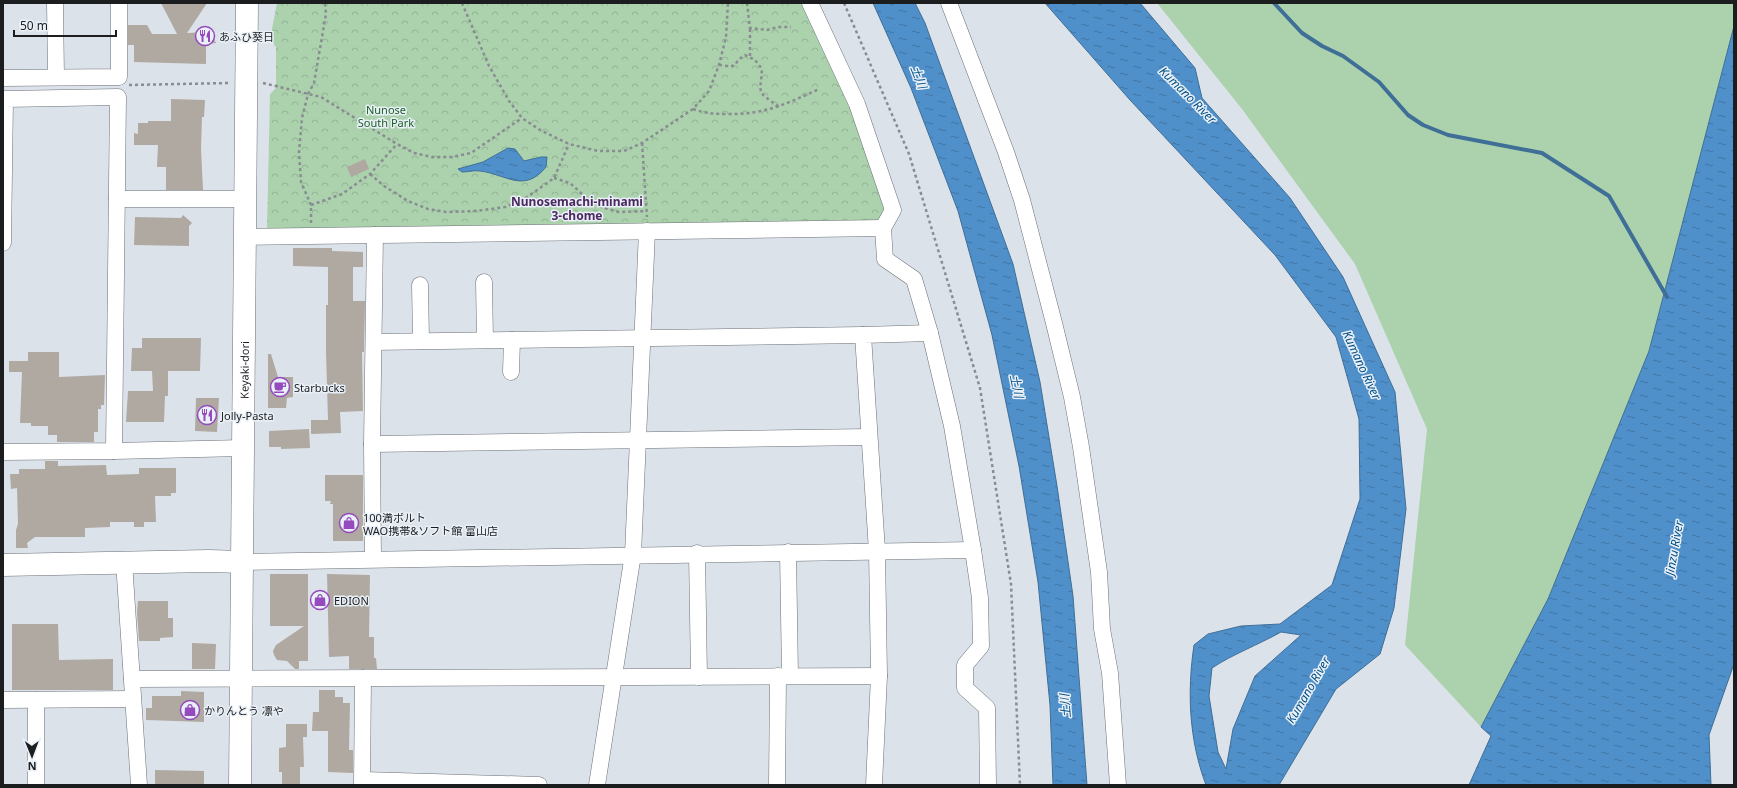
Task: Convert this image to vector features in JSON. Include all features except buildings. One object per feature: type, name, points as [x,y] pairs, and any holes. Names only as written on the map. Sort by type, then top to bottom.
[{"type":"street","points":[[55,3],[56,77]]},
{"type":"street","points":[[3,78],[119,77],[119,3]]},
{"type":"street","name":"Keyaki-dori","points":[[240,785],[247,3]]},
{"type":"street","points":[[810,3],[820,35],[857,104],[859,123],[893,210],[883,228],[885,259],[914,278],[930,333],[952,426],[980,598],[981,646],[965,665],[965,688],[987,708],[988,785]]},
{"type":"street","points":[[950,3],[1006,152],[1022,200],[1072,396],[1099,572],[1102,629],[1110,673],[1118,785]]},
{"type":"street","points":[[3,243],[5,99],[118,97],[114,451]]},
{"type":"street","points":[[118,199],[245,199]]},
{"type":"street","points":[[245,236],[883,228]]},
{"type":"street","points":[[597,785],[633,554],[647,231]]},
{"type":"street","points":[[373,559],[372,444],[375,235]]},
{"type":"street","points":[[484,282],[485,340]]},
{"type":"street","points":[[420,285],[421,341]]},
{"type":"street","points":[[374,342],[930,333]]},
{"type":"street","points":[[863,335],[877,551],[879,676],[874,785]]},
{"type":"street","points":[[511,372],[512,340]]},
{"type":"street","points":[[372,444],[869,437]]},
{"type":"street","points":[[3,452],[243,448]]},
{"type":"street","points":[[3,565],[697,553],[973,550]]},
{"type":"street","points":[[776,785],[784,676],[788,552]]},
{"type":"street","points":[[697,553],[699,677]]},
{"type":"street","points":[[124,562],[132,699],[139,785]]},
{"type":"street","points":[[132,679],[879,676]]},
{"type":"street","points":[[363,678],[363,782],[539,785]]},
{"type":"street","points":[[3,700],[132,699]]},
{"type":"street","points":[[36,700],[36,785]]},
{"type":"path","points":[[325,3],[326,14],[314,83],[308,94],[302,118],[299,152],[301,182],[311,205],[342,194],[370,174],[397,144]]},
{"type":"path","points":[[462,3],[489,66],[509,100],[522,118],[540,130],[569,144],[598,151],[624,151],[642,143],[693,109],[709,90],[719,65],[726,38],[728,3]]},
{"type":"path","points":[[747,3],[750,28],[750,56]]},
{"type":"path","points":[[844,3],[909,154],[980,388],[1011,584],[1020,785]]},
{"type":"path","points":[[750,28],[767,30],[778,27],[791,27]]},
{"type":"path","points":[[719,65],[733,67],[738,64],[740,58],[745,55],[750,56],[762,69],[759,88],[761,94],[780,107]]},
{"type":"path","points":[[126,85],[246,82],[265,83],[320,97],[397,144],[414,153],[432,157],[452,157],[471,153],[522,118]]},
{"type":"path","points":[[693,109],[704,114],[747,114],[780,107],[819,89]]},
{"type":"path","points":[[554,178],[570,183],[601,207],[619,212],[647,212],[642,143]]},
{"type":"path","points":[[370,174],[384,186],[408,201],[428,209],[446,212],[476,211],[505,207],[523,200],[542,185],[554,178],[569,144]]},
{"type":"green space","name":"Nunose South Park","points":[[277,3],[803,3],[827,54],[869,157],[888,209],[876,223],[267,230],[270,94],[276,88],[276,47],[270,39]]},
{"type":"green space","points":[[1157,3],[1734,3],[1734,26],[1649,351],[1548,599],[1481,727],[1405,645],[1427,429],[1355,264],[1242,109]]},
{"type":"water","name":"土川","points":[[873,3],[915,3],[925,23],[1013,264],[1040,382],[1073,596],[1087,785],[1053,785],[1050,705],[1038,582],[1019,466],[992,335],[958,211],[911,88]]},
{"type":"water","name":"Kumano River","points":[[1045,3],[1140,3],[1195,68],[1202,98],[1290,198],[1343,277],[1395,392],[1406,509],[1394,608],[1380,654],[1336,689],[1279,785],[1206,785],[1196,751],[1191,716],[1190,698],[1194,645],[1208,634],[1241,626],[1280,624],[1332,585],[1360,499],[1359,419],[1336,337],[1275,255],[1130,100]],"holes":[[[1281,632],[1301,635],[1255,676],[1233,729],[1226,769],[1218,752],[1209,696],[1212,668],[1228,658]]]},
{"type":"water","name":"Jinzu River","points":[[1734,26],[1734,664],[1709,735],[1711,785],[1469,785],[1491,736],[1481,727],[1548,599],[1649,351]]},
{"type":"water","points":[[508,148],[515,149],[524,161],[547,157],[546,167],[538,175],[522,181],[480,171],[462,172],[458,169],[483,162]]},
{"type":"waterway","points":[[1274,3],[1302,33],[1322,46],[1343,56],[1379,82],[1408,115],[1423,125],[1448,135],[1542,153],[1609,196],[1667,297]]},
{"type":"place","name":"あふひ葵日","points":[[205,36]]},
{"type":"place","name":"Starbucks","points":[[280,387]]},
{"type":"place","name":"Jolly-Pasta","points":[[207,415]]},
{"type":"place","name":"100満ボルト WAO携帯&ソフト館 富山店","points":[[349,523]]},
{"type":"place","name":"EDION","points":[[320,600]]},
{"type":"place","name":"かりんとう 凛や","points":[[190,710]]},
{"type":"district","name":"Nunosemachi-minami 3-chome","points":[[577,208]]}]
